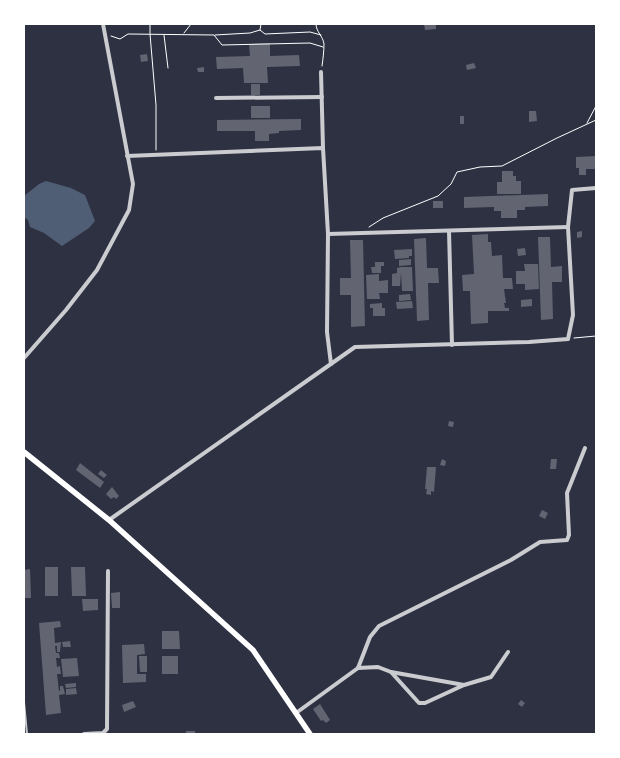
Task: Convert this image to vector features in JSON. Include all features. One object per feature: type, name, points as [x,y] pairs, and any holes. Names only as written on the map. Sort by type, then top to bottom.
[{"type":"main road","points":[[24,452],[109,520],[253,650],[310,734]]},
{"type":"street","points":[[24,358],[66,310],[97,270],[129,210],[133,184],[103,24]]},
{"type":"street","points":[[321,72],[328,234],[327,332],[331,364]]},
{"type":"street","points":[[216,98],[322,97]]},
{"type":"street","points":[[127,156],[323,148]]},
{"type":"street","points":[[109,520],[355,347],[452,345],[568,339],[573,315],[568,227],[572,190],[596,188]]},
{"type":"street","points":[[328,234],[449,232],[568,227]]},
{"type":"street","points":[[449,232],[452,345]]},
{"type":"street","points":[[358,668],[370,637],[379,626],[511,560],[540,542],[567,540],[569,535],[567,493],[585,448]]},
{"type":"street","points":[[84,734],[103,733],[107,729],[108,571]]},
{"type":"street","points":[[391,672],[419,703],[422,703],[464,685],[491,677],[508,652]]},
{"type":"street","points":[[295,713],[358,668],[378,667],[391,672],[464,685]]},
{"type":"lane","points":[[24,702],[26,734]]},
{"type":"path","points":[[150,24],[156,105],[156,155]]},
{"type":"path","points":[[184,34],[191,24]]},
{"type":"path","points":[[260,30],[261,24]]},
{"type":"path","points":[[316,24],[316,30],[321,35],[323,47],[321,72]]},
{"type":"path","points":[[105,37],[110,36],[120,39],[128,34],[214,35],[250,33],[260,30]]},
{"type":"path","points":[[260,30],[265,34],[310,32],[321,35]]},
{"type":"path","points":[[164,34],[168,68]]},
{"type":"path","points":[[214,35],[222,45],[310,43],[323,47]]},
{"type":"path","points":[[586,125],[596,106]]},
{"type":"path","points":[[360,234],[383,218],[438,196],[451,184],[458,172],[480,167],[502,166],[596,120]]},
{"type":"path","points":[[568,339],[596,336]]},
{"type":"water","points":[[46,181],[71,188],[85,195],[95,221],[89,228],[62,246],[44,233],[30,227],[28,220],[24,217],[24,196]]},
{"type":"building","points":[[424,24],[436,24],[436,29],[425,30]]},
{"type":"building","points":[[270,43],[270,56],[299,55],[300,66],[267,67],[268,83],[244,83],[243,68],[217,69],[216,57],[250,56],[249,44]]},
{"type":"building","points":[[147,54],[148,61],[141,62],[140,55]]},
{"type":"building","points":[[474,63],[476,68],[467,70],[466,65]]},
{"type":"building","points":[[204,67],[204,72],[198,72],[197,68]]},
{"type":"building","points":[[251,84],[260,84],[260,95],[251,95]]},
{"type":"building","points":[[251,106],[270,106],[270,118],[251,118]]},
{"type":"building","points":[[529,111],[536,111],[537,121],[529,122]]},
{"type":"building","points":[[460,116],[464,116],[464,124],[460,124]]},
{"type":"building","points":[[301,119],[301,130],[279,131],[279,133],[269,134],[269,141],[255,141],[255,131],[217,131],[217,120]]},
{"type":"building","points":[[596,156],[596,169],[586,169],[586,175],[579,175],[579,168],[576,168],[576,157]]},
{"type":"building","points":[[502,171],[513,171],[516,181],[521,181],[521,194],[497,194],[497,182],[502,182]]},
{"type":"building","points":[[548,194],[548,206],[525,207],[525,210],[517,210],[517,218],[501,218],[501,211],[494,211],[494,207],[464,208],[464,197]]},
{"type":"building","points":[[433,201],[443,201],[443,208],[433,208]]},
{"type":"building","points":[[582,231],[582,237],[577,238],[577,232]]},
{"type":"building","points":[[488,234],[488,242],[491,242],[492,256],[502,255],[503,278],[512,278],[513,289],[504,289],[505,308],[509,308],[509,311],[488,311],[488,323],[471,324],[470,291],[463,291],[462,275],[474,274],[472,235]]},
{"type":"building","points":[[538,237],[550,237],[551,267],[562,266],[562,282],[552,282],[553,319],[541,320]]},
{"type":"building","points":[[426,238],[427,268],[438,268],[439,283],[428,283],[429,320],[417,321],[414,239]]},
{"type":"building","points":[[350,240],[363,240],[365,326],[351,327],[351,295],[340,295],[340,278],[351,278]]},
{"type":"building","points":[[525,248],[526,255],[518,256],[517,249]]},
{"type":"building","points":[[412,249],[412,256],[409,256],[409,258],[395,259],[394,250]]},
{"type":"building","points":[[411,259],[411,265],[399,266],[399,260]]},
{"type":"building","points":[[375,262],[384,262],[384,266],[381,266],[381,273],[372,273],[371,267],[375,267]]},
{"type":"building","points":[[524,264],[538,264],[539,289],[525,290],[525,284],[516,284],[516,271],[525,271]]},
{"type":"building","points":[[412,267],[413,291],[402,291],[401,273],[400,286],[392,286],[392,274],[397,273],[397,268]]},
{"type":"building","points":[[379,274],[379,281],[388,280],[388,293],[379,293],[380,299],[367,299],[366,275]]},
{"type":"building","points":[[410,294],[411,300],[399,301],[399,295]]},
{"type":"building","points":[[532,299],[532,306],[521,307],[521,300]]},
{"type":"building","points":[[412,301],[413,308],[397,309],[396,302]]},
{"type":"building","points":[[382,303],[382,308],[385,308],[385,316],[373,316],[373,308],[370,308],[370,304]]},
{"type":"building","points":[[449,421],[454,422],[453,427],[448,426]]},
{"type":"building","points":[[442,459],[446,461],[445,466],[440,465]]},
{"type":"building","points":[[551,459],[557,459],[556,469],[550,469]]},
{"type":"building","points":[[80,463],[104,482],[100,488],[76,470]]},
{"type":"building","points":[[427,467],[436,467],[434,492],[431,491],[431,495],[426,494],[427,489],[425,489]]},
{"type":"building","points":[[101,470],[107,475],[104,478],[98,474]]},
{"type":"building","points":[[112,487],[119,496],[116,499],[114,497],[111,499],[106,494]]},
{"type":"building","points":[[542,510],[548,513],[545,519],[539,516]]},
{"type":"building","points":[[45,567],[58,567],[58,596],[45,596]]},
{"type":"building","points":[[71,567],[85,567],[86,596],[72,596]]},
{"type":"building","points":[[30,569],[31,598],[24,598],[24,570]]},
{"type":"building","points":[[120,592],[120,608],[112,608],[111,593]]},
{"type":"building","points":[[82,599],[98,599],[98,610],[83,611]]},
{"type":"building","points":[[60,621],[61,627],[54,628],[55,643],[61,642],[60,652],[57,652],[57,646],[55,646],[56,653],[59,653],[60,658],[56,658],[57,667],[60,666],[61,674],[57,674],[59,691],[60,686],[63,686],[65,694],[59,695],[61,713],[46,715],[39,623]]},
{"type":"building","points":[[162,631],[179,631],[180,649],[162,649]]},
{"type":"building","points":[[70,641],[71,647],[63,647],[62,642]]},
{"type":"building","points":[[144,644],[145,654],[137,655],[137,674],[146,674],[146,682],[123,683],[122,645]]},
{"type":"building","points":[[139,656],[147,656],[147,672],[140,672]]},
{"type":"building","points":[[162,656],[178,656],[178,674],[162,674]]},
{"type":"building","points":[[77,658],[79,676],[63,677],[61,659]]},
{"type":"building","points":[[76,683],[76,687],[66,688],[65,684]]},
{"type":"building","points":[[76,688],[77,694],[66,695],[66,689]]},
{"type":"building","points":[[521,700],[525,703],[522,707],[518,704]]},
{"type":"building","points":[[133,701],[136,707],[124,712],[122,705]]},
{"type":"building","points":[[320,704],[330,720],[326,723],[323,720],[321,721],[313,709]]},
{"type":"building","points":[[186,731],[195,731],[195,734],[186,734]]}]
